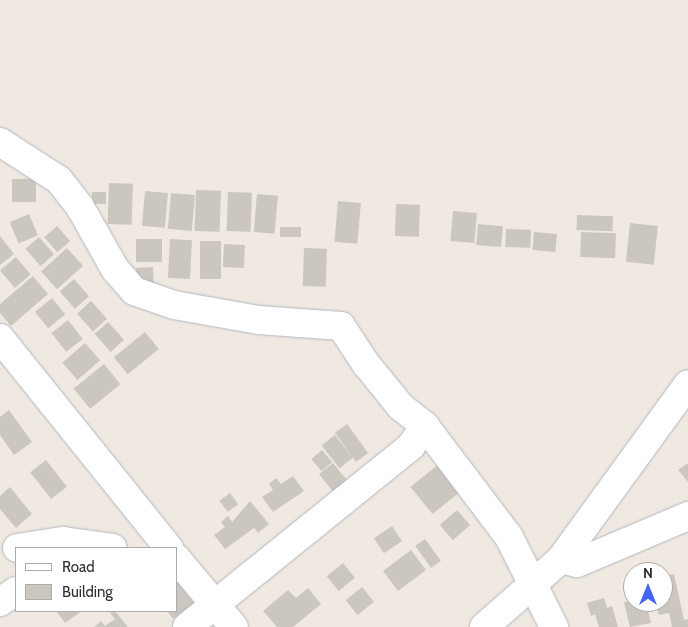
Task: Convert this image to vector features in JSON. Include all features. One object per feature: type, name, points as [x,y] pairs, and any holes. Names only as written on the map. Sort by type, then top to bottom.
[{"type":"street","points":[[0,142],[59,180],[80,207],[115,269],[134,291],[174,306],[259,320],[341,326],[401,407],[424,426],[509,537],[531,587],[554,627]]},
{"type":"street","points":[[0,338],[167,547]]},
{"type":"street","points":[[484,627],[562,559],[688,384]]},
{"type":"street","points":[[187,627],[411,446],[424,426]]},
{"type":"street","points":[[562,559],[577,563],[688,516]]},
{"type":"street","points":[[31,547],[60,545],[95,547]]},
{"type":"street","points":[[0,551],[15,548]]},
{"type":"street","points":[[178,560],[234,627]]},
{"type":"street","points":[[0,602],[15,592]]},
{"type":"building","points":[[12,179],[36,179],[36,202],[12,202]]},
{"type":"building","points":[[109,183],[133,184],[132,225],[108,224]]},
{"type":"building","points":[[196,190],[221,191],[220,232],[195,231]]},
{"type":"building","points":[[145,191],[168,193],[165,228],[142,226]]},
{"type":"building","points":[[92,192],[106,192],[106,204],[92,204]]},
{"type":"building","points":[[228,192],[252,193],[251,232],[227,231]]},
{"type":"building","points":[[171,193],[195,195],[192,231],[168,229]]},
{"type":"building","points":[[257,194],[278,196],[275,234],[254,232]]},
{"type":"building","points":[[338,201],[361,203],[357,244],[334,242]]},
{"type":"building","points":[[396,204],[420,205],[419,237],[395,236]]},
{"type":"building","points":[[453,211],[477,213],[474,243],[450,241]]},
{"type":"building","points":[[29,214],[38,235],[19,243],[10,222]]},
{"type":"building","points":[[577,215],[613,216],[612,231],[576,230]]},
{"type":"building","points":[[630,223],[658,226],[654,265],[626,262]]},
{"type":"building","points":[[478,224],[503,226],[501,247],[476,245]]},
{"type":"building","points":[[57,226],[70,241],[57,252],[44,237]]},
{"type":"building","points":[[280,227],[301,227],[301,237],[280,237]]},
{"type":"building","points":[[506,229],[531,230],[530,248],[505,247]]},
{"type":"building","points":[[534,232],[557,234],[555,252],[532,250]]},
{"type":"building","points":[[581,232],[616,233],[615,258],[580,257]]},
{"type":"building","points":[[0,236],[14,254],[0,265]]},
{"type":"building","points":[[39,237],[54,254],[41,266],[25,249]]},
{"type":"building","points":[[136,239],[162,239],[162,262],[136,262]]},
{"type":"building","points":[[170,239],[192,240],[190,279],[168,278]]},
{"type":"building","points":[[200,241],[221,241],[221,279],[200,279]]},
{"type":"building","points":[[224,244],[245,245],[244,268],[223,267]]},
{"type":"building","points":[[67,248],[83,266],[57,289],[41,271]]},
{"type":"building","points":[[304,248],[327,249],[326,287],[303,286]]},
{"type":"building","points":[[16,257],[31,275],[15,288],[0,270]]},
{"type":"building","points":[[153,267],[154,284],[137,285],[136,268]]},
{"type":"building","points":[[33,276],[48,294],[11,326],[0,313],[0,304]]},
{"type":"building","points":[[74,279],[89,296],[75,309],[60,291]]},
{"type":"building","points":[[52,298],[65,314],[48,328],[35,312]]},
{"type":"building","points":[[91,301],[107,319],[93,332],[77,314]]},
{"type":"building","points":[[68,320],[83,339],[66,352],[51,333]]},
{"type":"building","points":[[108,322],[124,340],[111,352],[95,334]]},
{"type":"building","points":[[145,332],[159,349],[128,374],[114,357]]},
{"type":"building","points":[[85,343],[100,360],[77,380],[62,363]]},
{"type":"building","points":[[104,364],[120,384],[90,409],[74,389]]},
{"type":"building","points":[[9,410],[32,442],[14,455],[0,435],[0,417]]},
{"type":"building","points":[[347,424],[368,453],[356,462],[335,433]]},
{"type":"building","points":[[335,435],[353,458],[339,468],[322,445]]},
{"type":"building","points":[[322,450],[332,462],[322,471],[311,459]]},
{"type":"building","points":[[46,460],[67,487],[51,499],[30,472]]},
{"type":"building","points":[[333,463],[349,483],[335,495],[319,474]]},
{"type":"building","points":[[440,463],[462,490],[432,514],[410,487]]},
{"type":"building","points":[[688,463],[688,482],[678,470]]},
{"type":"building","points":[[293,476],[304,491],[273,512],[262,497],[273,490],[269,484],[276,478],[281,484]]},
{"type":"building","points":[[10,487],[32,514],[16,528],[0,509],[0,496]]},
{"type":"building","points":[[230,493],[238,504],[228,512],[219,501]]},
{"type":"building","points":[[250,501],[269,524],[258,533],[254,528],[225,549],[214,535],[225,527],[221,522],[228,516],[232,522]]},
{"type":"building","points":[[457,510],[470,525],[453,540],[440,525]]},
{"type":"building","points":[[392,526],[402,541],[384,553],[374,538]]},
{"type":"building","points":[[425,539],[441,561],[431,568],[415,546]]},
{"type":"building","points":[[411,550],[426,570],[398,591],[383,571]]},
{"type":"building","points":[[343,563],[355,578],[339,591],[327,576]]},
{"type":"building","points":[[673,574],[684,620],[688,619],[688,627],[672,627],[669,613],[659,615],[658,612],[673,612]]},
{"type":"building","points":[[178,583],[194,603],[173,619],[168,612],[178,612]]},
{"type":"building","points":[[362,587],[374,602],[358,615],[346,600]]},
{"type":"building","points":[[308,588],[321,604],[293,627],[277,627],[263,611],[288,590],[296,598]]},
{"type":"building","points":[[604,598],[607,608],[612,606],[618,627],[599,627],[595,614],[591,616],[587,603]]},
{"type":"building","points":[[57,612],[81,612],[65,623]]},
{"type":"building","points":[[116,612],[128,627],[94,627],[101,621],[105,626],[115,619],[110,613]]},
{"type":"building","points":[[626,612],[648,612],[651,623],[630,627]]}]
